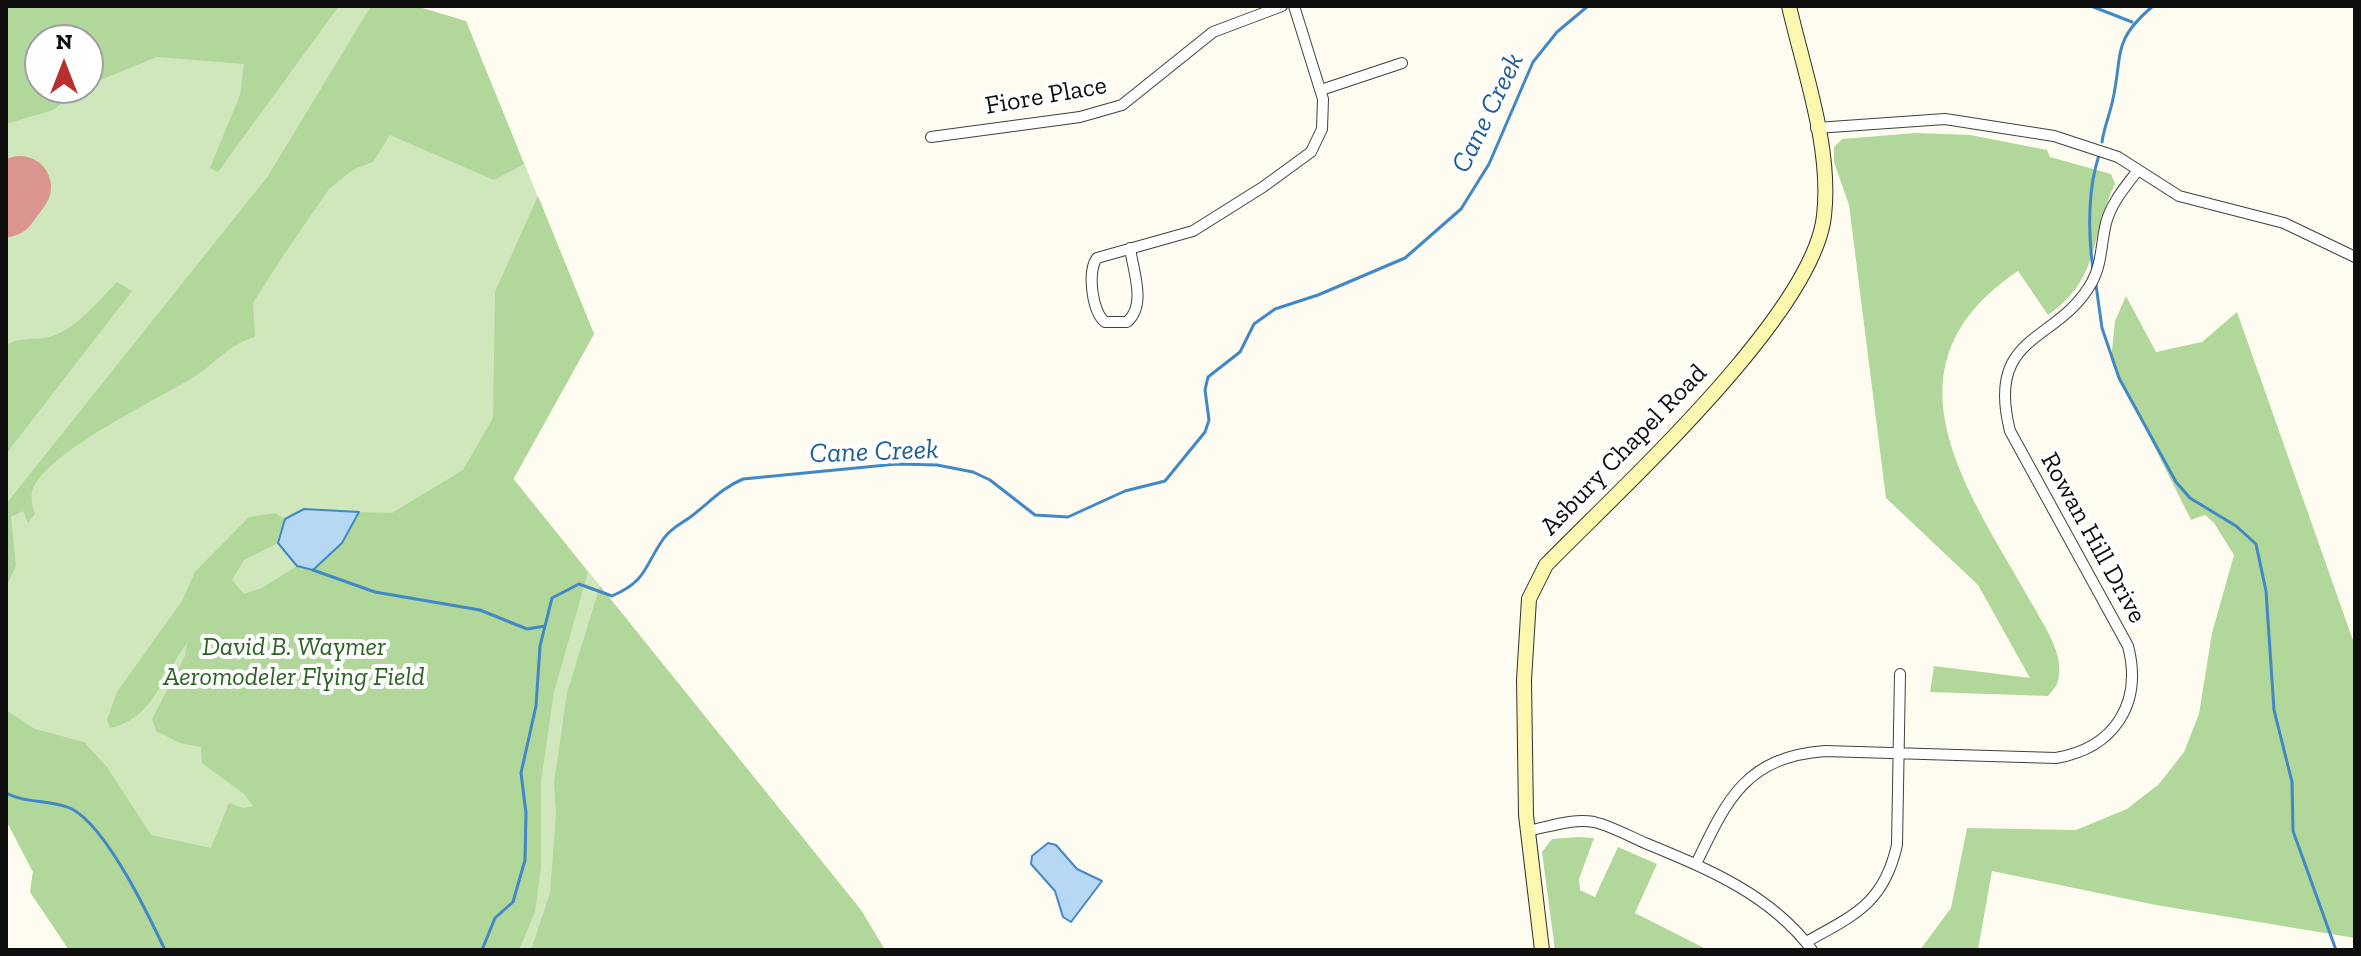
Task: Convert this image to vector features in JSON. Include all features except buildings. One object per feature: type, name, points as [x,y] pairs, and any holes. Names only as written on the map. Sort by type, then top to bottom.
[{"type":"main road","name":"Asbury Chapel Road","points":[[1542,950],[1527,831],[1524,680],[1526,614],[1533,585],[1546,565],[1739,366],[1817,246],[1824,216],[1824,173],[1789,6]]},
{"type":"street","name":"Fiore Place","points":[[931,137],[1103,112],[1132,100],[1213,32],[1282,6]]},
{"type":"street","points":[[1130,248],[1137,293],[1136,311],[1127,322],[1105,322],[1097,312],[1091,267],[1104,254],[1193,231],[1311,152],[1322,129],[1321,90],[1294,6]]},
{"type":"street","points":[[1321,90],[1402,63]]},
{"type":"street","points":[[1816,128],[1920,118],[1974,121],[2028,130],[2101,149],[2179,196],[2279,222],[2355,257]]},
{"type":"street","name":"Rowan Hill Drive","points":[[1696,864],[1721,810],[1739,788],[1766,766],[1793,753],[1825,751],[2056,758],[2078,754],[2106,739],[2126,707],[2131,683],[2128,646],[2010,431],[2004,397],[2006,380],[2019,353],[2090,287],[2098,272],[2111,208],[2138,170]]},
{"type":"street","points":[[1527,831],[1575,821],[1595,822],[1696,864],[1756,895],[1794,926],[1809,946],[1858,913],[1879,894],[1891,871],[1897,845],[1900,674]]},
{"type":"green space","name":"David B. Waymer Aeromodeler Flying Field","points":[[6,6],[415,6],[466,21],[594,334],[514,479],[861,910],[885,950],[69,950],[30,892],[33,872],[6,820]]},
{"type":"green space","points":[[6,6],[339,6],[218,172],[210,168],[240,95],[244,64],[157,57],[104,79],[104,24],[24,24],[24,104],[61,104],[53,110],[6,124]]},
{"type":"green space","points":[[371,6],[415,6],[466,21],[524,164],[494,180],[390,135],[373,162],[354,169],[329,189],[283,256],[253,303],[255,337],[238,344],[194,377],[85,440],[64,455],[35,484],[32,503],[35,514],[28,523],[23,511],[11,517],[16,566],[6,587],[6,504],[268,176]]},
{"type":"green space","points":[[1916,133],[1970,135],[2047,150],[2050,157],[2111,174],[2115,184],[2092,255],[2078,286],[2048,315],[2018,271],[1974,309],[1950,349],[1943,391],[1948,434],[1963,477],[2056,652],[2058,681],[2048,696],[1930,692],[1934,666],[2030,678],[1978,585],[1886,498],[1849,205],[1834,162],[1834,147],[1842,139]]},
{"type":"green space","points":[[538,196],[594,334],[513,479],[588,572],[554,692],[541,781],[541,867],[535,912],[519,950],[69,950],[30,892],[33,872],[6,820],[6,710],[35,729],[84,742],[107,767],[151,835],[211,848],[229,803],[243,808],[253,806],[244,794],[202,763],[201,747],[180,743],[156,731],[152,719],[185,656],[187,643],[147,705],[125,723],[110,728],[107,720],[117,692],[182,601],[195,572],[249,517],[275,513],[285,519],[278,543],[244,560],[232,580],[244,594],[262,588],[297,566],[303,569],[357,519],[359,512],[392,513],[463,470],[493,418],[495,292]]},
{"type":"green space","points":[[117,282],[132,291],[6,454],[6,345],[49,337],[68,328]]},
{"type":"green space","points":[[2126,296],[2156,352],[2202,342],[2237,312],[2355,646],[2355,938],[2156,905],[1992,871],[1978,950],[1920,950],[1951,908],[1967,828],[2076,830],[2127,809],[2159,784],[2184,752],[2199,714],[2212,633],[2234,555],[2214,523],[2205,515],[2191,520],[2111,360],[2115,321]]},
{"type":"green space","points":[[600,586],[861,910],[885,950],[531,950],[550,893],[556,815],[554,783],[567,693]]},
{"type":"green space","points":[[1594,838],[1579,879],[1580,890],[1595,897],[1618,847],[1657,864],[1635,913],[1708,950],[1555,950],[1542,852],[1552,839]]},
{"type":"water","points":[[304,509],[359,512],[342,543],[313,570],[297,566],[278,543],[285,519]]},
{"type":"water","points":[[1048,843],[1056,845],[1077,869],[1102,881],[1071,922],[1063,917],[1055,891],[1031,864],[1032,856]]},
{"type":"waterway","name":"Cane Creek","points":[[482,950],[495,918],[513,902],[525,860],[526,813],[521,773],[536,706],[540,646],[552,598],[579,584],[612,596],[624,590],[644,572],[670,531],[743,479],[897,464],[937,465],[973,472],[990,480],[1035,515],[1068,517],[1125,491],[1165,481],[1205,432],[1209,420],[1205,390],[1208,377],[1240,352],[1254,324],[1275,309],[1318,295],[1405,258],[1461,209],[1489,164],[1533,62],[1557,32],[1588,6]]},
{"type":"waterway","points":[[2091,6],[2132,22]]},
{"type":"waterway","points":[[2102,142],[2121,48],[2131,29],[2153,6]]},
{"type":"waterway","points":[[2093,270],[2090,212],[2092,183],[2099,155]]},
{"type":"waterway","points":[[2096,285],[2102,328],[2119,378],[2176,482],[2190,498],[2236,526],[2256,544],[2266,591],[2274,710],[2292,782],[2293,831],[2336,950]]},
{"type":"waterway","points":[[313,570],[375,592],[480,610],[527,629],[545,626]]},
{"type":"waterway","points":[[6,793],[64,806],[85,819],[125,873],[165,950]]},
{"type":"runway","points":[[6,206],[20,187]]}]
